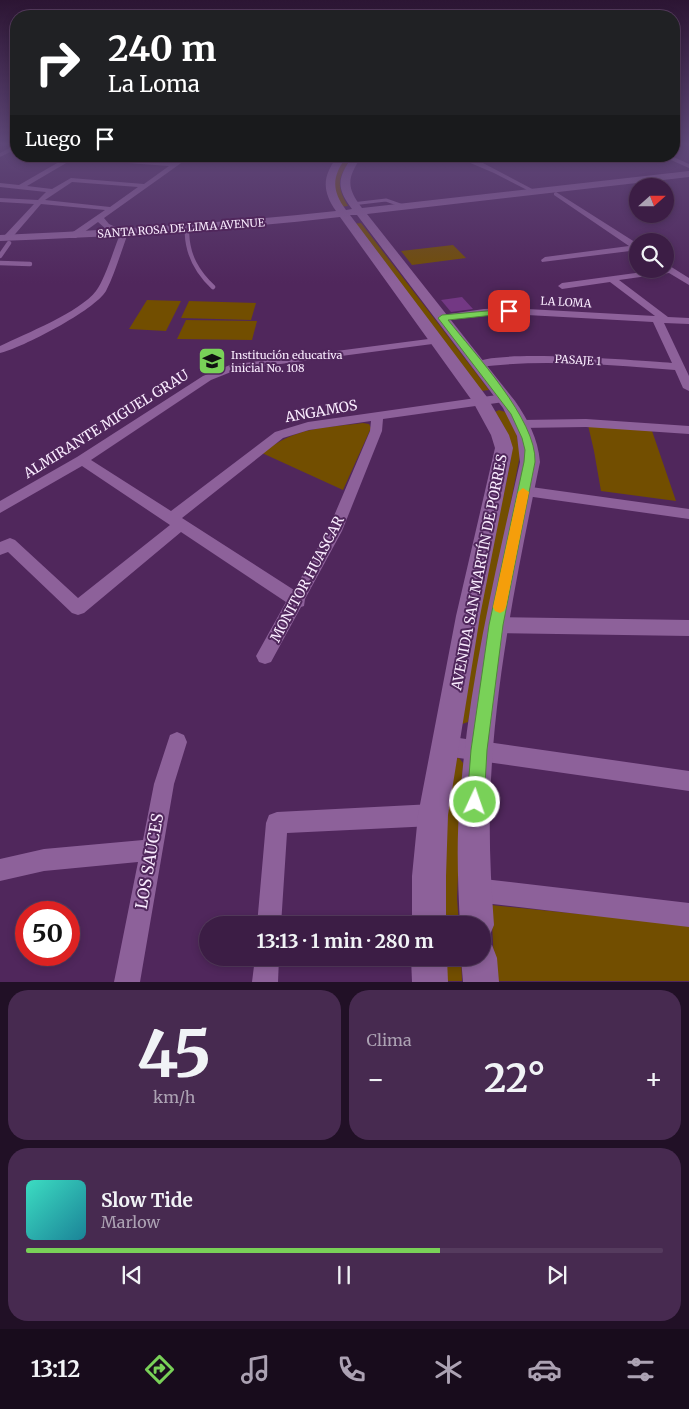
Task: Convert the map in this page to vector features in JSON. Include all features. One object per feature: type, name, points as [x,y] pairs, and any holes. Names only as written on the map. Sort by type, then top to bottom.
[{"type":"main road","name":"AVENIDA SAN MARTÍN DE PORRES","points":[[330,191],[332,198],[351,212],[442,318],[478,364],[521,424],[530,450],[524,491],[496,625],[479,750],[476,786],[476,916]]},
{"type":"main road","name":"AVENIDA SAN MARTÍN DE PORRES","points":[[346,191],[351,212],[436,341],[481,401],[500,435],[504,448],[468,616],[433,815],[429,876],[429,916]]},
{"type":"main road","name":"SANTA ROSA DE LIMA AVENUE","points":[[4,240],[72,236],[124,236],[256,223],[533,191]]},
{"type":"main road","name":"SANTA ROSA DE LIMA AVENUE","points":[[4,240],[188,234],[351,212],[586,191]]},
{"type":"main road","points":[[429,966],[430,982]]},
{"type":"main road","points":[[480,966],[481,982]]},
{"type":"street","points":[[4,240],[40,202],[54,191]]},
{"type":"street","points":[[72,236],[137,191]]},
{"type":"street","points":[[556,194],[629,242]]},
{"type":"street","points":[[0,200],[112,209]]},
{"type":"street","points":[[0,350],[53,326],[90,302],[101,291],[124,236],[105,226],[100,217]]},
{"type":"street","points":[[545,260],[629,248]]},
{"type":"street","points":[[674,272],[689,282]]},
{"type":"street","points":[[562,286],[629,276]]},
{"type":"street","points":[[612,279],[662,320],[679,367],[689,388]]},
{"type":"street","name":"LA LOMA","points":[[442,318],[509,311],[689,321]]},
{"type":"street","name":"ALMIRANTE MIGUEL GRAU","points":[[0,508],[82,460],[206,378],[234,367],[436,341]]},
{"type":"street","name":"PASAJE 1","points":[[478,364],[542,358],[679,367]]},
{"type":"street","name":"ANGAMOS","points":[[5,547],[78,608],[176,521],[278,435],[308,426],[504,398]]},
{"type":"street","name":"MONITOR HUASCAR","points":[[265,656],[298,601],[335,531],[376,431],[377,417]]},
{"type":"street","points":[[521,424],[586,423],[689,430]]},
{"type":"street","points":[[82,460],[298,601]]},
{"type":"street","points":[[524,491],[689,514]]},
{"type":"street","points":[[496,625],[689,628]]},
{"type":"street","name":"LOS SAUCES","points":[[128,982],[164,784],[177,742]]},
{"type":"street","points":[[445,746],[689,782]]},
{"type":"street","points":[[270,916],[277,823],[433,815]]},
{"type":"street","points":[[0,870],[44,860],[151,850]]},
{"type":"street","points":[[475,890],[689,916]]},
{"type":"street","points":[[265,982],[266,966]]},
{"type":"lane","points":[[188,234],[187,241],[194,267],[213,288]]},
{"type":"lane","points":[[0,256],[4,240]]},
{"type":"lane","points":[[0,263],[30,264]]},
{"type":"shaded area","points":[[334,191],[341,191],[348,206],[339,207]]},
{"type":"shaded area","points":[[361,223],[489,390],[481,391],[352,224]]},
{"type":"shaded area","points":[[453,245],[466,258],[412,265],[401,251]]},
{"type":"shaded area","points":[[147,300],[181,301],[166,331],[129,329]]},
{"type":"shaded area","points":[[189,301],[256,303],[251,320],[181,318]]},
{"type":"shaded area","points":[[186,320],[257,321],[252,340],[177,339]]},
{"type":"shaded area","points":[[499,410],[505,412],[516,431],[520,455],[468,722],[462,724],[457,721],[511,459],[507,434],[495,412]]},
{"type":"shaded area","points":[[363,423],[369,424],[371,428],[343,490],[262,453],[275,444],[298,433]]},
{"type":"shaded area","points":[[588,425],[651,428],[676,501],[601,491]]},
{"type":"shaded area","points":[[459,758],[463,763],[457,898],[458,916],[442,916],[451,759]]},
{"type":"shaded area","points":[[491,905],[689,925],[689,981],[495,981]]},
{"type":"shaded area","points":[[443,966],[461,966],[462,981],[444,981]]},
{"type":"building","points":[[462,297],[473,309],[451,312],[441,300]]},
{"type":"slow traffic","points":[[500,607],[523,492]]},
{"type":"place","name":"Institución educativa inicial No. 108","points":[[212,361]]},
{"type":"route","points":[[475,802],[479,750],[496,625],[530,462],[530,450],[527,438],[516,414],[442,318],[484,312],[509,311]]}]
